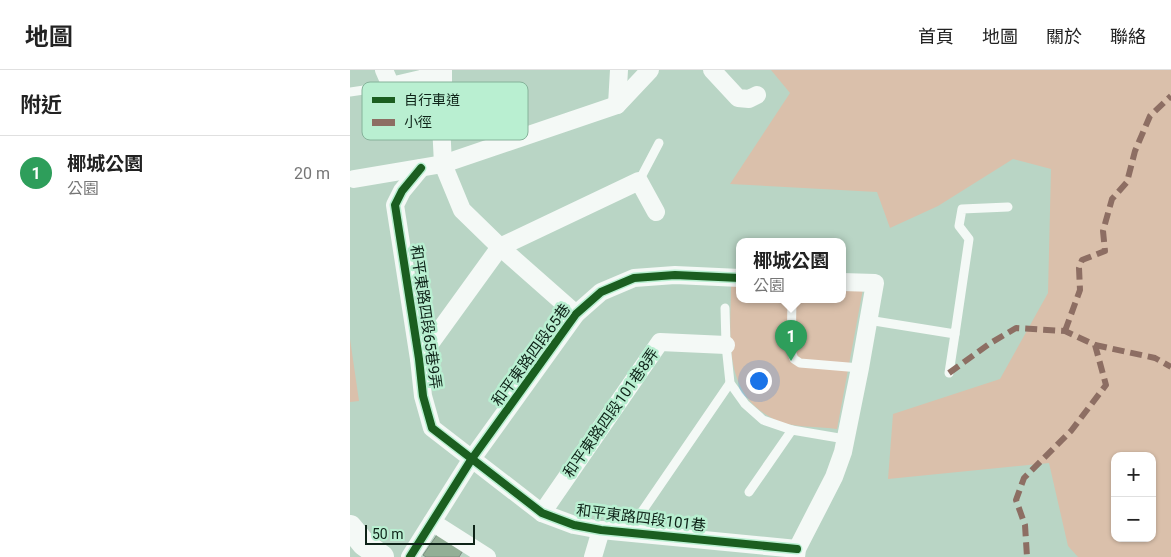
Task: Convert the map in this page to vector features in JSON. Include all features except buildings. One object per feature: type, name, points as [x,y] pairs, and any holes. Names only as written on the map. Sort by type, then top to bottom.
[{"type":"main road","points":[[350,528],[364,544],[382,557]]},
{"type":"street","name":"和平東路四段65巷","points":[[387,78],[420,79],[443,70]]},
{"type":"street","points":[[617,105],[619,70]]},
{"type":"street","points":[[528,135],[617,105],[650,70]]},
{"type":"street","points":[[712,70],[738,98],[749,99],[757,95]]},
{"type":"street","name":"和平東路四段65巷","points":[[442,140],[443,164],[462,210],[500,247],[576,314]]},
{"type":"street","points":[[354,179],[443,164],[514,140]]},
{"type":"street","name":"和平東路四段65巷9弄","points":[[421,168],[402,191],[395,205],[419,359],[422,396],[432,428],[471,460]]},
{"type":"street","points":[[500,247],[639,181],[656,212]]},
{"type":"street","name":"和平東路四段65巷9弄","points":[[419,359],[500,247]]},
{"type":"street","name":"和平東路四段65巷","points":[[410,557],[471,460],[576,314],[601,292],[634,278],[675,275],[736,278]]},
{"type":"street","points":[[797,553],[834,478],[843,452],[860,368],[875,283],[846,282]]},
{"type":"street","name":"和平東路四段101巷8弄","points":[[542,513],[660,342],[726,344]]},
{"type":"street","name":"和平東路四段101巷","points":[[471,460],[542,513],[574,525],[601,530],[797,553]]},
{"type":"street","points":[[432,522],[487,557]]},
{"type":"street","points":[[592,557],[601,530]]},
{"type":"lane","points":[[350,92],[362,87]]},
{"type":"lane","points":[[639,181],[659,143]]},
{"type":"lane","points":[[949,373],[969,239],[959,226],[962,209],[1008,207]]},
{"type":"lane","points":[[792,303],[791,351],[794,358],[800,363],[860,368]]},
{"type":"lane","points":[[725,308],[730,383],[745,404],[764,420],[792,430],[845,439]]},
{"type":"lane","points":[[868,320],[955,334]]},
{"type":"lane","points":[[628,532],[730,383]]},
{"type":"lane","points":[[749,492],[792,430]]},
{"type":"shaded area","points":[[771,70],[1171,70],[1171,557],[1078,557],[1068,546],[1049,463],[888,479],[893,414],[1000,379],[1048,293],[1051,169],[1013,159],[938,206],[890,228],[877,192],[730,184],[790,93]]},
{"type":"shaded area","points":[[731,284],[736,284],[736,303],[846,303],[846,288],[863,289],[837,429],[783,423],[763,412],[748,399],[739,383],[733,365],[730,326]]},
{"type":"shaded area","points":[[350,339],[359,401],[350,402]]},
{"type":"marked path","points":[[1065,331],[1080,290],[1079,268],[1082,260],[1105,251],[1103,231],[1112,199],[1127,182],[1135,151],[1150,116],[1171,96]]},
{"type":"marked path","points":[[949,373],[989,344],[1016,328],[1065,331],[1095,345],[1106,385],[1071,431],[1024,478],[1016,500],[1025,525],[1027,557]]},
{"type":"marked path","points":[[1095,345],[1155,358],[1171,367]]},
{"type":"cycle path","points":[[421,168],[402,191],[395,205],[423,396],[432,428],[542,513],[574,525],[601,530],[797,549]]},
{"type":"cycle path","points":[[410,557],[471,460],[576,314],[601,292],[634,278],[675,275],[736,278]]},
{"type":"place","name":"椰城公園","points":[[791,361]]}]
